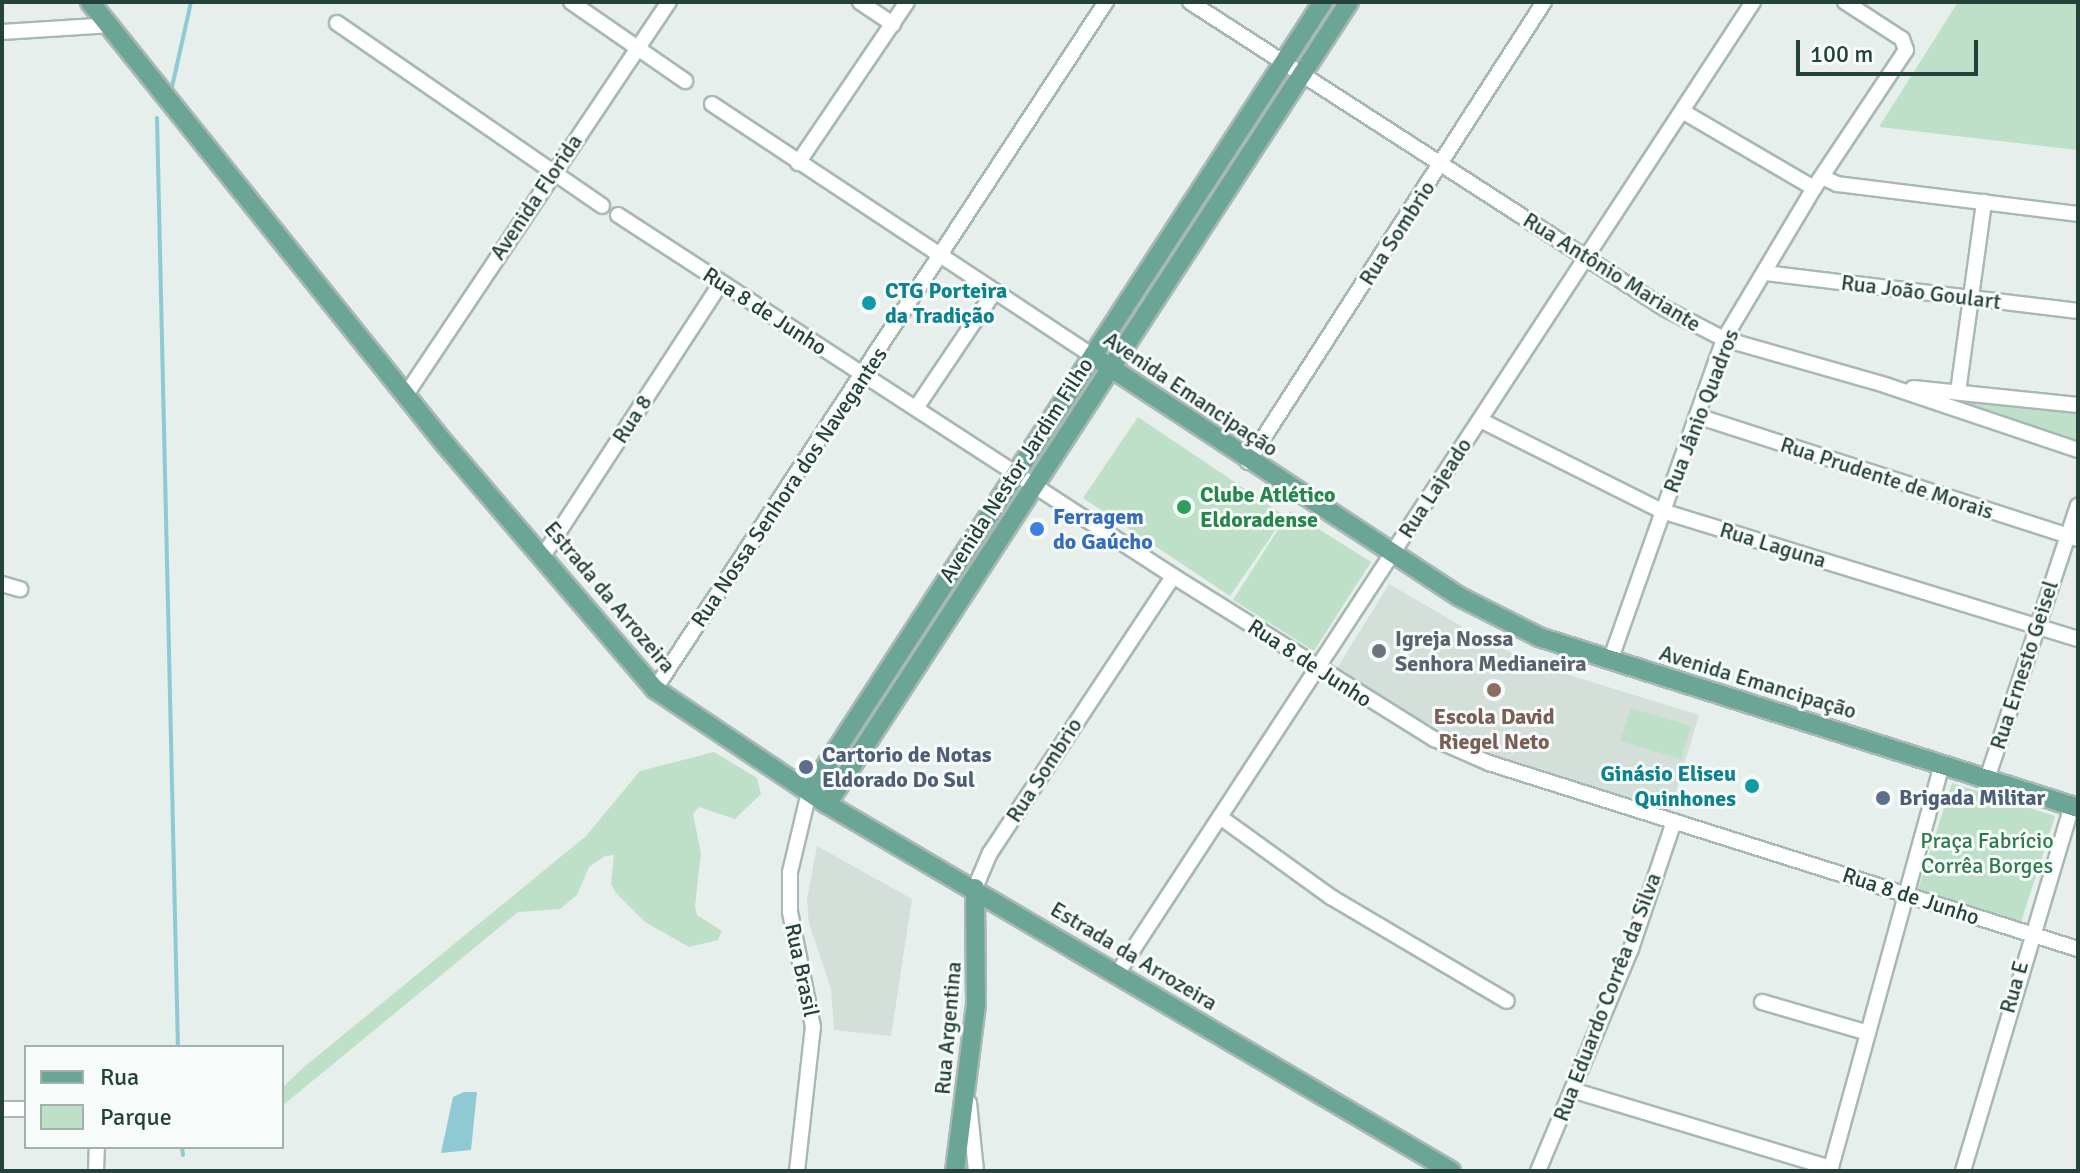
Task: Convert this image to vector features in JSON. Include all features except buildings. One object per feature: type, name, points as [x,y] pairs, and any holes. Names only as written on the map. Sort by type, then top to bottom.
[{"type":"main road","name":"Estrada da Arrozeira","points":[[90,2],[407,393],[655,689],[827,804],[975,888],[1451,1171]]},
{"type":"main road","name":"Avenida Nestor Jardim Filho","points":[[809,792],[1323,2]]},
{"type":"main road","name":"Avenida Nestor Jardim Filho","points":[[827,804],[1349,2]]},
{"type":"main road","points":[[1197,197],[1215,208]]},
{"type":"main road","name":"Avenida Emancipação","points":[[1093,356],[1248,462],[1392,554],[1497,616],[1610,661],[2075,807]]},
{"type":"main road","name":"Rua Argentina","points":[[955,1171],[967,1091],[978,964],[975,888]]},
{"type":"street","points":[[571,2],[685,81]]},
{"type":"street","name":"Avenida Florida","points":[[407,393],[551,172],[669,2]]},
{"type":"street","points":[[860,2],[893,24]]},
{"type":"street","points":[[798,163],[907,2]]},
{"type":"street","name":"Rua Nossa Senhora dos Navegantes","points":[[655,689],[942,257],[1106,2]]},
{"type":"street","name":"Rua Antônio Mariante","points":[[1190,2],[1664,308],[1724,339],[1885,385],[2078,450]]},
{"type":"street","name":"Rua Sombrio","points":[[1248,462],[1544,2]]},
{"type":"street","name":"Rua Lajeado","points":[[1117,974],[1753,2]]},
{"type":"street","name":"Rua Jânio Quadros","points":[[1610,661],[1724,339],[1818,182],[1906,47],[1899,36],[1845,2]]},
{"type":"street","points":[[337,23],[602,206]]},
{"type":"street","points":[[2,32],[109,25]]},
{"type":"street","name":"Avenida Emancipação","points":[[712,104],[1093,356]]},
{"type":"street","points":[[1682,111],[1818,182],[2078,214]]},
{"type":"street","points":[[1958,392],[1984,202]]},
{"type":"street","name":"Rua 8 de Junho","points":[[618,215],[1173,576],[1434,739],[1489,763],[2078,949]]},
{"type":"street","name":"Rua João Goulart","points":[[1765,273],[2078,311]]},
{"type":"street","name":"Rua 8","points":[[543,556],[721,283]]},
{"type":"street","points":[[916,408],[995,291]]},
{"type":"street","points":[[1885,385],[2078,405]]},
{"type":"street","name":"Rua Prudente de Morais","points":[[1697,416],[2073,537]]},
{"type":"street","name":"Rua Laguna","points":[[1480,420],[1662,511],[2078,639]]},
{"type":"street","name":"Rua Ernesto Geisel","points":[[1987,779],[2036,626],[2073,537],[2078,506]]},
{"type":"street","name":"Rua Sombrio","points":[[975,888],[990,853],[1173,576]]},
{"type":"street","points":[[2,584],[20,589]]},
{"type":"street","points":[[1572,1090],[1830,1170],[1942,765]]},
{"type":"street","name":"Rua Brasil","points":[[797,1171],[813,1027],[790,912],[790,872],[809,792]]},
{"type":"street","points":[[803,818],[827,804]]},
{"type":"street","name":"Rua E","points":[[1963,1171],[2030,933],[2075,807]]},
{"type":"street","points":[[1220,817],[1331,897],[1507,1001]]},
{"type":"street","name":"Rua Eduardo Corrêa da Silva","points":[[1538,1171],[1631,949],[1674,821]]},
{"type":"street","points":[[1762,1002],[1868,1033]]},
{"type":"street","points":[[967,1091],[976,1171]]},
{"type":"street","points":[[2,1109],[24,1109]]},
{"type":"street","points":[[96,1171],[97,1149]]},
{"type":"shaded area","name":"Escola David Riegel Neto","points":[[1389,584],[1494,645],[1553,670],[1699,715],[1670,812],[1503,759],[1403,711],[1336,670]]},
{"type":"shaded area","points":[[817,846],[912,899],[891,1036],[834,1030],[831,988],[809,924],[807,900]]},
{"type":"green space","points":[[1958,2],[2078,2],[2078,150],[1879,127]]},
{"type":"green space","points":[[1935,395],[2078,413],[2078,443]]},
{"type":"green space","name":"Clube Atlético Eldoradense","points":[[1138,417],[1285,516],[1230,596],[1083,498]]},
{"type":"green space","points":[[1290,511],[1371,562],[1314,651],[1233,600]]},
{"type":"green space","points":[[1631,708],[1691,726],[1681,759],[1620,741]]},
{"type":"green space","points":[[714,752],[757,778],[761,794],[735,819],[699,807],[693,814],[701,853],[695,906],[697,915],[722,931],[718,940],[689,947],[645,922],[616,893],[611,884],[614,855],[605,856],[589,867],[577,895],[560,909],[518,912],[284,1104],[284,1086],[304,1067],[586,836],[640,771]]},
{"type":"green space","name":"Praça Fabrício Corrêa Borges","points":[[1952,783],[2055,816],[2021,922],[1918,889]]},
{"type":"water","points":[[464,1092],[477,1092],[471,1150],[441,1153],[453,1097]]},
{"type":"waterway","points":[[172,87],[191,2]]},
{"type":"waterway","points":[[157,118],[178,1045]]},
{"type":"waterway","points":[[182,1149],[183,1155]]},
{"type":"place","name":"CTG Porteira da Tradição","points":[[869,303]]},
{"type":"place","name":"Clube Atlético Eldoradense","points":[[1184,507]]},
{"type":"place","name":"Ferragem do Gaúcho","points":[[1037,529]]},
{"type":"place","name":"Igreja Nossa Senhora Medianeira","points":[[1379,651]]},
{"type":"place","name":"Escola David Riegel Neto","points":[[1494,690]]},
{"type":"place","name":"Cartorio de Notas Eldorado Do Sul","points":[[806,767]]},
{"type":"place","name":"Ginásio Eliseu Quinhones","points":[[1752,786]]},
{"type":"place","name":"Brigada Militar","points":[[1883,798]]}]
